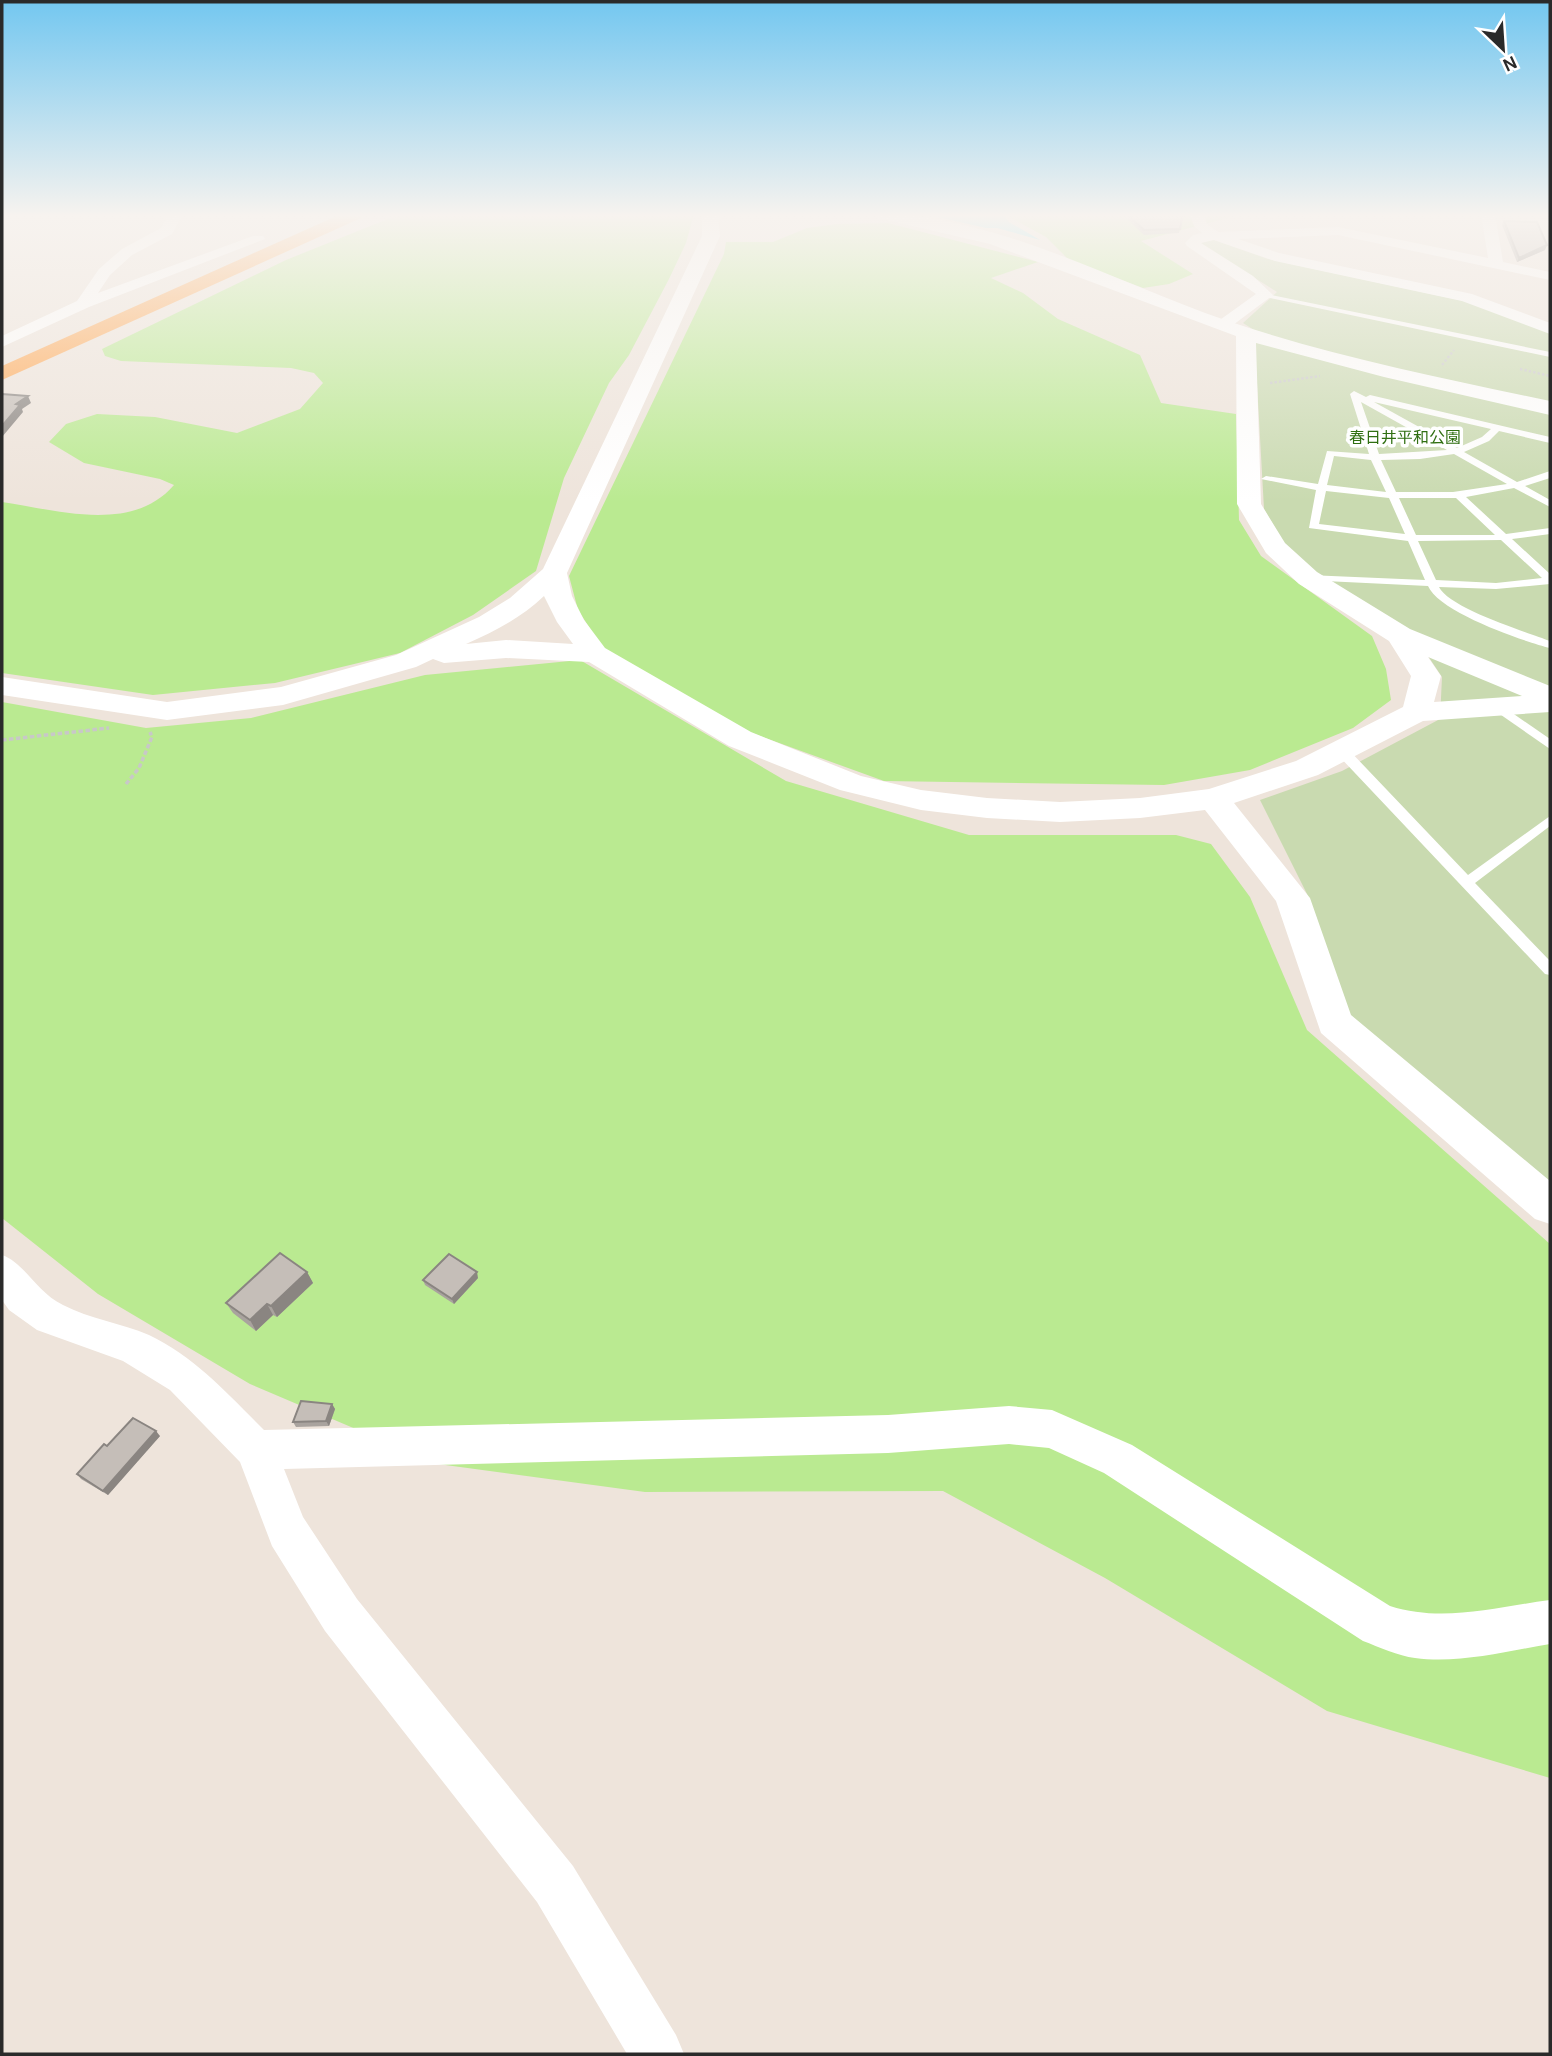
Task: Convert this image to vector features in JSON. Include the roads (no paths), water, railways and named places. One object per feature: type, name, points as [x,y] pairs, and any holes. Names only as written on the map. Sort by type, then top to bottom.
[{"type":"highway","points":[[5,370],[128,310]]},
{"type":"street","points":[[2,342],[70,310]]},
{"type":"street","points":[[406,661],[489,623],[520,604],[554,573],[677,310]]},
{"type":"street","points":[[1183,310],[1234,329],[1362,365],[1550,408]]},
{"type":"street","points":[[1251,310],[1234,329],[1249,504],[1275,548],[1308,578],[1400,635],[1550,697]]},
{"type":"street","points":[[1500,310],[1550,329]]},
{"type":"street","points":[[2,331],[27,330]]},
{"type":"street","points":[[554,573],[558,596],[571,622],[595,654],[740,739],[850,783],[921,800],[987,808],[1060,812],[1140,808],[1213,799],[1307,768],[1417,712],[1550,703]]},
{"type":"street","points":[[1400,635],[1426,676],[1417,712]]},
{"type":"street","points":[[2,686],[167,711],[283,696],[406,661],[457,652],[506,649],[595,654]]},
{"type":"street","points":[[1213,799],[1292,898],[1335,1023],[1550,1206]]},
{"type":"street","points":[[2,1271],[22,1298],[51,1318],[135,1348],[184,1377],[256,1450],[287,1531],[341,1615],[555,1884],[657,2054]]},
{"type":"street","points":[[256,1450],[888,1434],[1009,1424],[1052,1429],[1118,1459],[1378,1625],[1413,1636],[1453,1637],[1550,1622]]},
{"type":"lane","points":[[1336,310],[1550,355]]},
{"type":"lane","points":[[1354,394],[1550,440]]},
{"type":"lane","points":[[1354,394],[1550,504]]},
{"type":"lane","points":[[1354,394],[1390,495],[1437,594],[1462,611],[1550,645]]},
{"type":"lane","points":[[1499,428],[1494,434],[1470,447],[1454,451],[1396,458],[1331,453],[1320,488],[1313,526],[1366,536],[1460,539],[1550,531]]},
{"type":"lane","points":[[1266,479],[1354,494],[1459,495],[1490,492],[1550,474]]},
{"type":"lane","points":[[1459,495],[1550,581]]},
{"type":"lane","points":[[1308,578],[1496,586],[1550,581]]},
{"type":"lane","points":[[1535,639],[1550,638]]},
{"type":"lane","points":[[1495,705],[1550,745]]},
{"type":"lane","points":[[1342,751],[1550,970]]},
{"type":"lane","points":[[1467,882],[1549,824]]},
{"type":"park label","name":"春日井平和公園","points":[[1405,437]]}]
